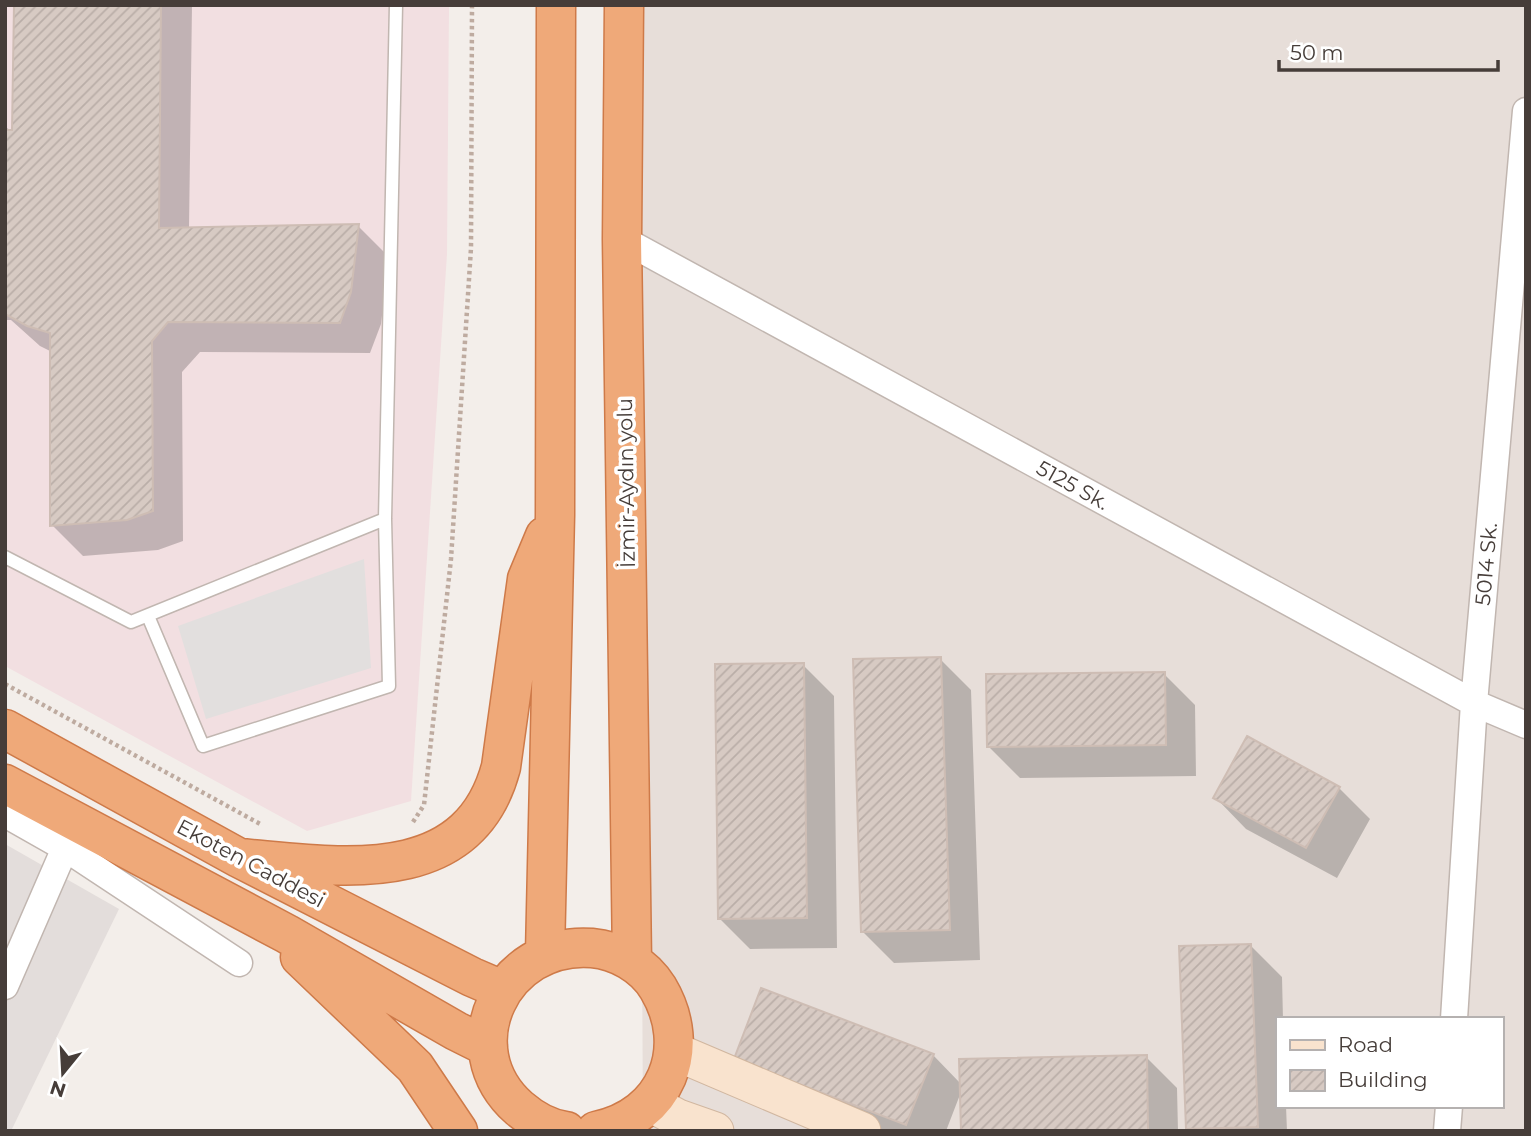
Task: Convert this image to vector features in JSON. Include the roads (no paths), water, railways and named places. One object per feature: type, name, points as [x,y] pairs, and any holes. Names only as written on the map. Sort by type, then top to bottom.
[{"type":"highway","points":[[545,954],[555,515],[556,5]]},
{"type":"highway","name":"İzmir-Aydın yolu","points":[[624,5],[622,240],[632,961]]},
{"type":"highway","points":[[239,858],[343,866],[380,865],[411,859],[436,850],[473,824],[487,806],[496,788],[527,579],[555,515]]},
{"type":"highway","name":"Ekoten Caddesi","points":[[5,729],[239,858],[502,990]]},
{"type":"highway","points":[[5,784],[287,934],[488,1047]]},
{"type":"highway","points":[[287,934],[300,956],[315,972],[415,1068],[458,1131]]},
{"type":"highway","points":[[566,1131],[532,1125],[510,1100],[495,1076],[488,1047],[491,1017],[502,990],[519,969],[545,954],[574,947],[604,949],[632,961],[654,982],[667,1003],[674,1027],[674,1051],[666,1079],[642,1116],[596,1131]]},
{"type":"street","name":"5014 Sk.","points":[[1454,1017],[1474,703],[1526,111]]},
{"type":"street","name":"5125 Sk.","points":[[622,240],[1474,703],[1526,725]]},
{"type":"street","points":[[5,814],[65,848],[239,963]]},
{"type":"street","points":[[5,986],[65,848]]},
{"type":"street","points":[[674,1051],[862,1131]]},
{"type":"street","points":[[1447,1131],[1449,1108]]},
{"type":"street","points":[[642,1116],[678,1118],[715,1131]]},
{"type":"lane","points":[[148,616],[202,746],[389,686],[385,519],[396,5]]},
{"type":"lane","points":[[5,556],[131,622],[385,519]]}]
